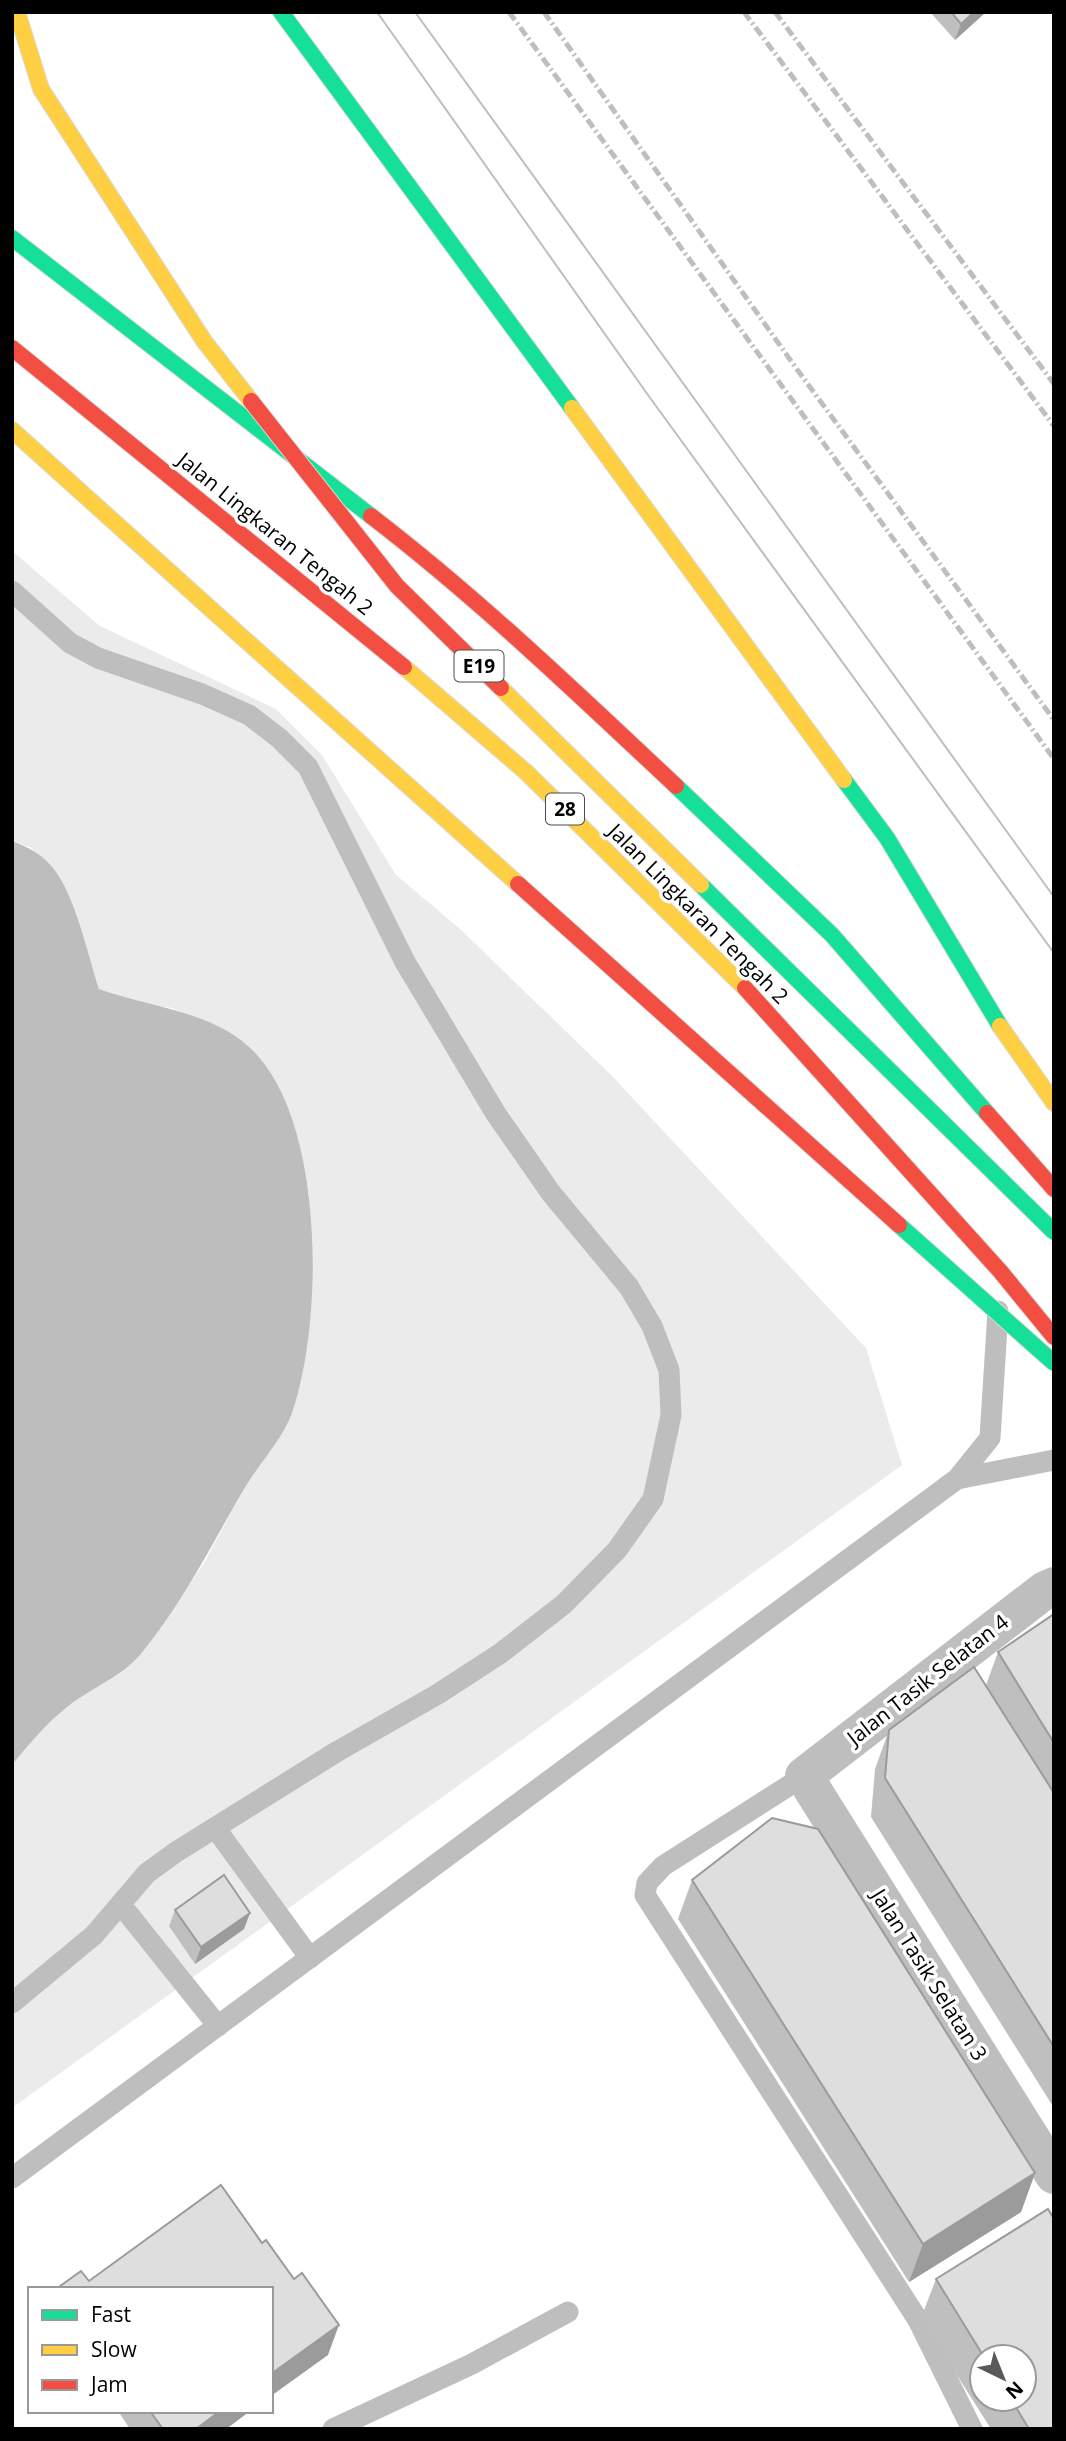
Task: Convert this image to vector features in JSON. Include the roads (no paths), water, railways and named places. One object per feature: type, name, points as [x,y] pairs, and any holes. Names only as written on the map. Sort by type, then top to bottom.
[{"type":"highway","name":"E19","points":[[17,12],[41,89],[204,341],[397,586],[1054,1232]]},
{"type":"highway","points":[[281,12],[887,838],[995,1020],[1054,1103]]},
{"type":"highway","points":[[12,238],[422,555],[564,680],[832,935],[1054,1189]]},
{"type":"highway","name":"Jalan Lingkaran Tengah 2","points":[[12,348],[361,630],[526,772],[724,965],[1000,1271],[1054,1337]]},
{"type":"highway","points":[[12,430],[1054,1363]]},
{"type":"street","name":"Jalan Tasik Selatan 4","points":[[804,1776],[1045,1590],[1054,1586]]},
{"type":"street","name":"Jalan Tasik Selatan 3","points":[[804,1776],[1052,2170]]},
{"type":"lane","points":[[12,591],[70,643],[98,658],[202,694],[249,715],[279,738],[309,767],[405,962],[521,1154],[629,1287],[652,1326],[669,1370],[671,1415],[653,1499],[608,1559],[564,1604],[501,1653],[438,1694],[338,1751],[147,1873],[122,1906],[94,1935],[12,2003]]},
{"type":"lane","points":[[12,2178],[957,1479],[990,1438],[1000,1271]]},
{"type":"lane","points":[[957,1479],[1054,1460]]},
{"type":"lane","points":[[804,1776],[663,1866],[647,1883],[645,1895],[918,2320],[972,2429]]},
{"type":"lane","points":[[216,1829],[310,1958]]},
{"type":"lane","points":[[122,1906],[218,2026]]},
{"type":"lane","points":[[333,2429],[472,2364],[568,2312]]},
{"type":"tram line","points":[[377,12],[648,395],[1054,953]]},
{"type":"tram line","points":[[415,12],[1054,897]]},
{"type":"railway","points":[[509,12],[1054,759]]},
{"type":"railway","points":[[544,12],[796,368],[1054,720]]},
{"type":"railway","points":[[744,12],[1054,426]]},
{"type":"railway","points":[[775,12],[1054,384]]}]
